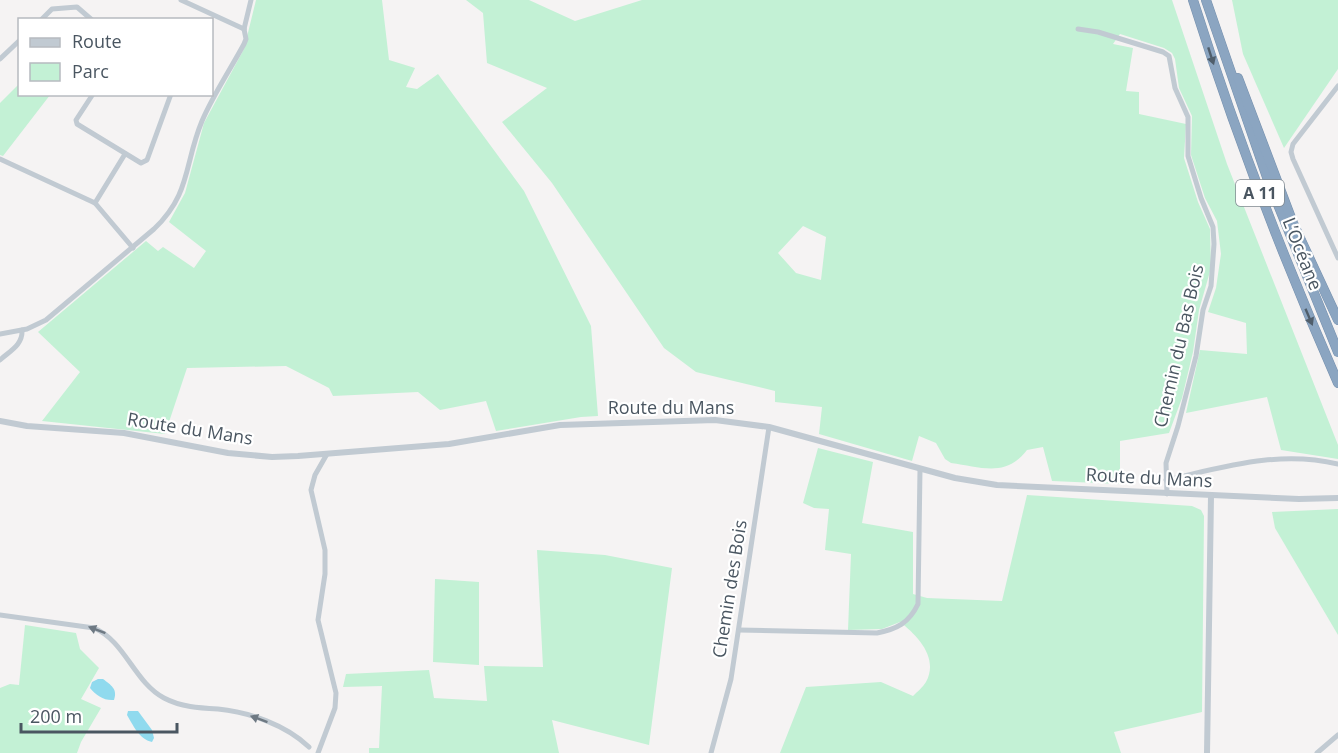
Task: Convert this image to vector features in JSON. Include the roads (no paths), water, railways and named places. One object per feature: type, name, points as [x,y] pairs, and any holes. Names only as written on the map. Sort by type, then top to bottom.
[{"type":"highway","name":"L’Océane","points":[[1193,0],[1262,198],[1295,284],[1338,383]]},
{"type":"highway","name":"L’Océane","points":[[1206,0],[1268,180],[1338,352]]},
{"type":"highway","points":[[1212,0],[1253,121],[1285,203],[1338,320]]},
{"type":"street","points":[[181,0],[244,28]]},
{"type":"street","points":[[0,334],[22,330],[52,316],[163,222],[178,200],[186,181],[202,122],[246,39],[244,28],[251,0]]},
{"type":"street","points":[[43,18],[52,9],[77,7],[90,18]]},
{"type":"street","name":"Chemin du Bas Bois","points":[[1078,29],[1098,32],[1163,52],[1169,56],[1175,88],[1188,117],[1188,156],[1213,227],[1214,268],[1211,286],[1203,310],[1191,378],[1166,463],[1167,494]]},
{"type":"street","points":[[0,59],[18,42]]},
{"type":"street","points":[[1338,86],[1293,144],[1291,152],[1338,258]]},
{"type":"street","points":[[92,96],[76,120],[77,124],[141,163],[147,160],[170,96]]},
{"type":"street","points":[[95,203],[125,154]]},
{"type":"street","points":[[0,159],[95,203],[133,248]]},
{"type":"street","points":[[0,360],[20,344],[22,330]]},
{"type":"street","name":"Route du Mans","points":[[0,421],[27,426],[124,434],[241,455],[298,456],[473,441],[560,425],[733,421],[769,427],[955,478],[997,485],[1299,500],[1338,498]]},
{"type":"street","name":"Chemin des Bois","points":[[711,753],[731,679],[769,427]]},
{"type":"street","points":[[0,615],[94,628],[107,634],[146,685],[164,698],[192,708],[250,716],[296,736],[310,750],[320,750],[334,708],[336,693],[318,620],[325,574],[325,550],[311,490],[315,475],[327,454]]},
{"type":"street","points":[[1166,480],[1246,462],[1284,457],[1338,464]]},
{"type":"street","points":[[739,630],[877,633],[892,630],[904,624],[913,615],[918,604],[920,469]]},
{"type":"street","points":[[1207,753],[1210,496]]},
{"type":"street","points":[[1317,753],[1338,735]]},
{"type":"water","points":[[103,679],[113,688],[114,700],[100,697],[90,688],[92,682]]},
{"type":"water","points":[[128,711],[138,711],[152,730],[154,738],[152,742],[143,738],[137,731],[127,715]]}]
